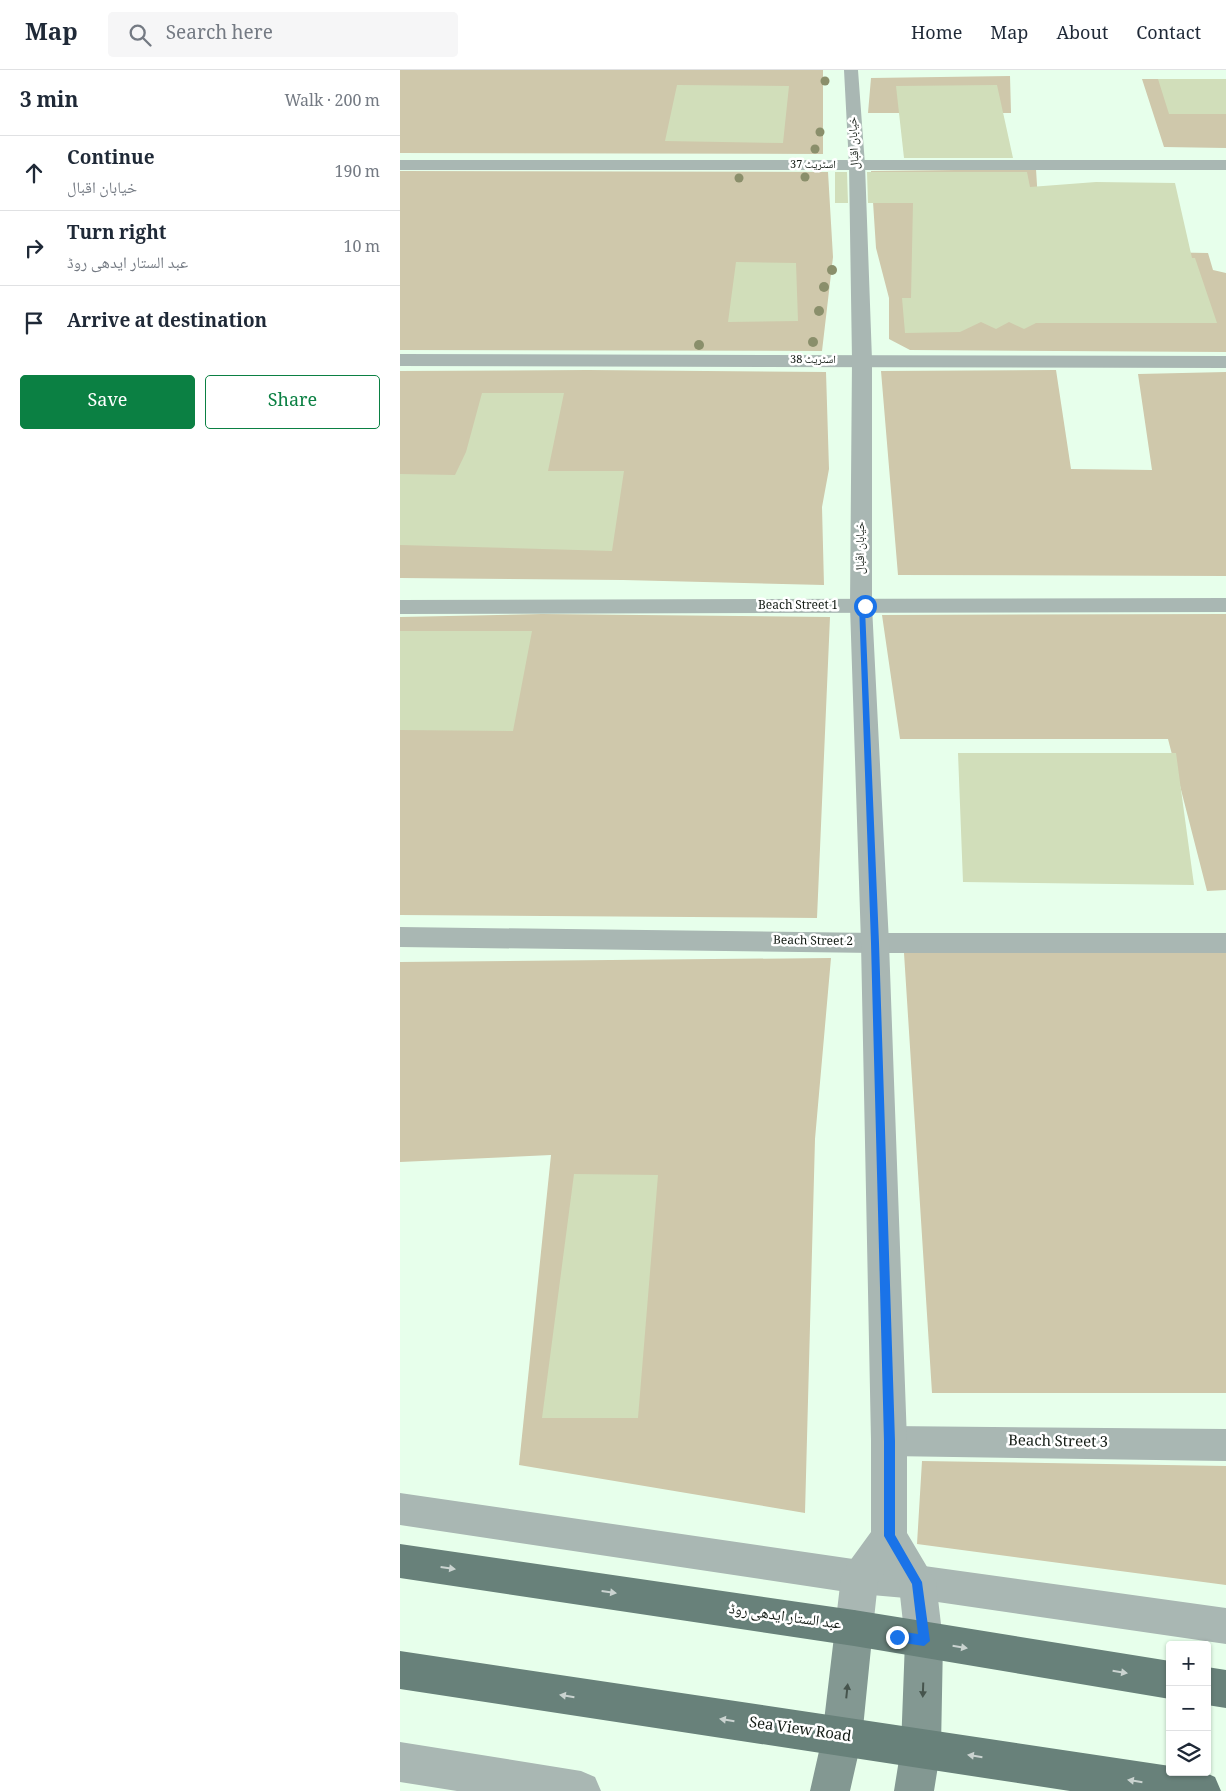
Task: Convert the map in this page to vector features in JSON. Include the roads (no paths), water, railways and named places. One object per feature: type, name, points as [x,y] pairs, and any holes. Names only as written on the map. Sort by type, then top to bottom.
[{"type":"main road","name":"عبد الستار ایدھی روڈ","points":[[400,1561],[854,1628],[1166,1679]]},
{"type":"main road","points":[[830,1791],[842,1738],[854,1628]]},
{"type":"main road","points":[[914,1791],[921,1747],[924,1641]]},
{"type":"main road","name":"Sea View Road","points":[[400,1670],[842,1738],[921,1747],[1201,1791]]},
{"type":"main road","points":[[1211,1687],[1226,1689]]},
{"type":"street","name":"خیابان اقبال","points":[[851,70],[857,165],[862,360],[861,606],[875,943],[889,1441],[889,1536]]},
{"type":"street","name":"اسٹریٹ 37","points":[[400,165],[1226,165]]},
{"type":"street","name":"اسٹریٹ 38","points":[[400,360],[1226,362]]},
{"type":"street","name":"Beach Street 1","points":[[400,607],[1226,605]]},
{"type":"street","name":"Beach Street 2","points":[[400,937],[875,943],[1226,943]]},
{"type":"street","name":"Beach Street 3","points":[[889,1441],[1226,1445]]},
{"type":"street","points":[[400,1509],[860,1577],[917,1582],[1226,1626]]},
{"type":"street","points":[[854,1628],[860,1577],[889,1536],[917,1582],[924,1641]]},
{"type":"street","points":[[400,1762],[581,1791]]}]
